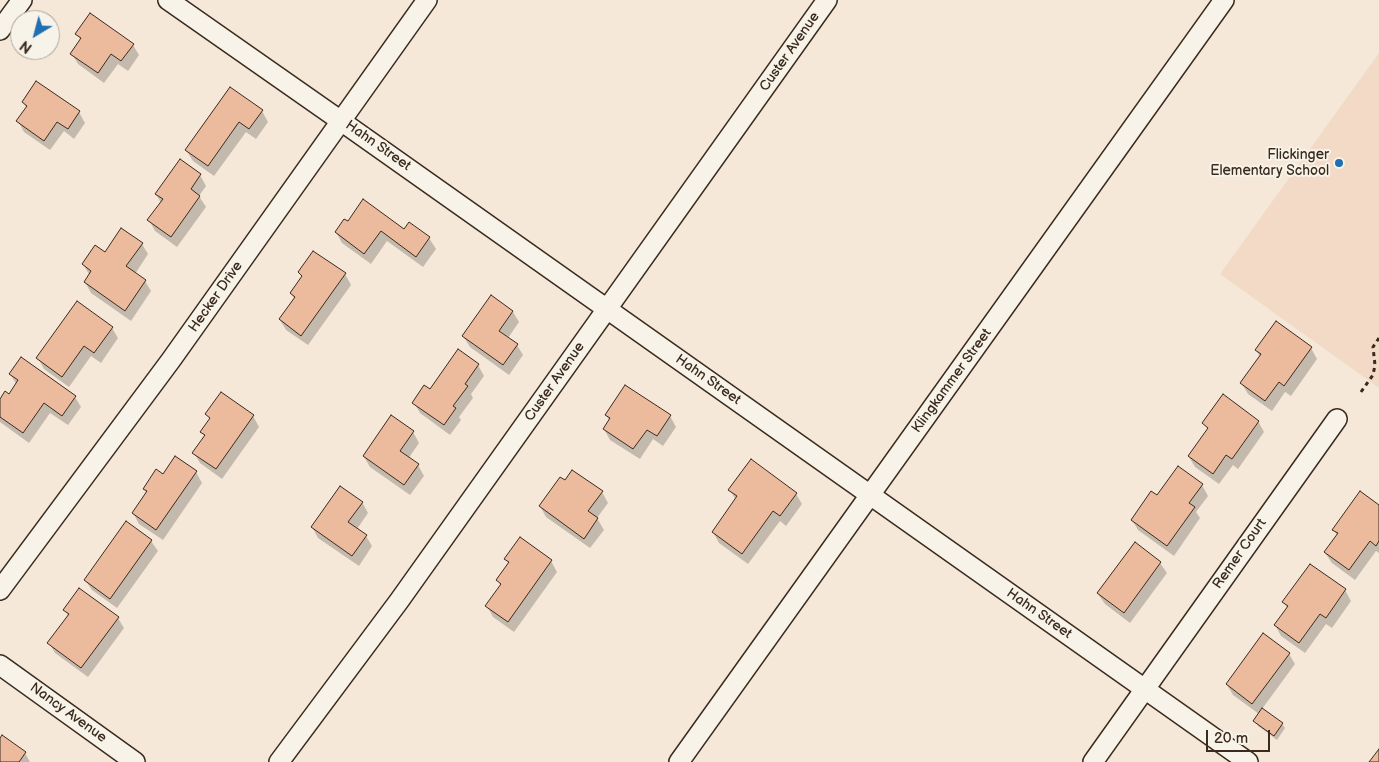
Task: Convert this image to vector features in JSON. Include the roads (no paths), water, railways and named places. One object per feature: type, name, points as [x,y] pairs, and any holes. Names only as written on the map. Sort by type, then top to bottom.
[{"type":"street","points":[[0,30],[22,0]]},
{"type":"street","name":"Hahn Street","points":[[168,0],[1248,762]]},
{"type":"street","name":"Hecker Drive","points":[[0,590],[171,360],[427,0]]},
{"type":"street","name":"Custer Avenue","points":[[279,762],[399,601],[827,0]]},
{"type":"street","name":"Klingkammer Street","points":[[679,762],[1224,0]]},
{"type":"street","name":"Remer Court","points":[[1093,762],[1336,419]]},
{"type":"street","name":"Nancy Avenue","points":[[0,665],[135,762]]},
{"type":"place","name":"Flickinger Elementary School","points":[[1339,163]]}]
